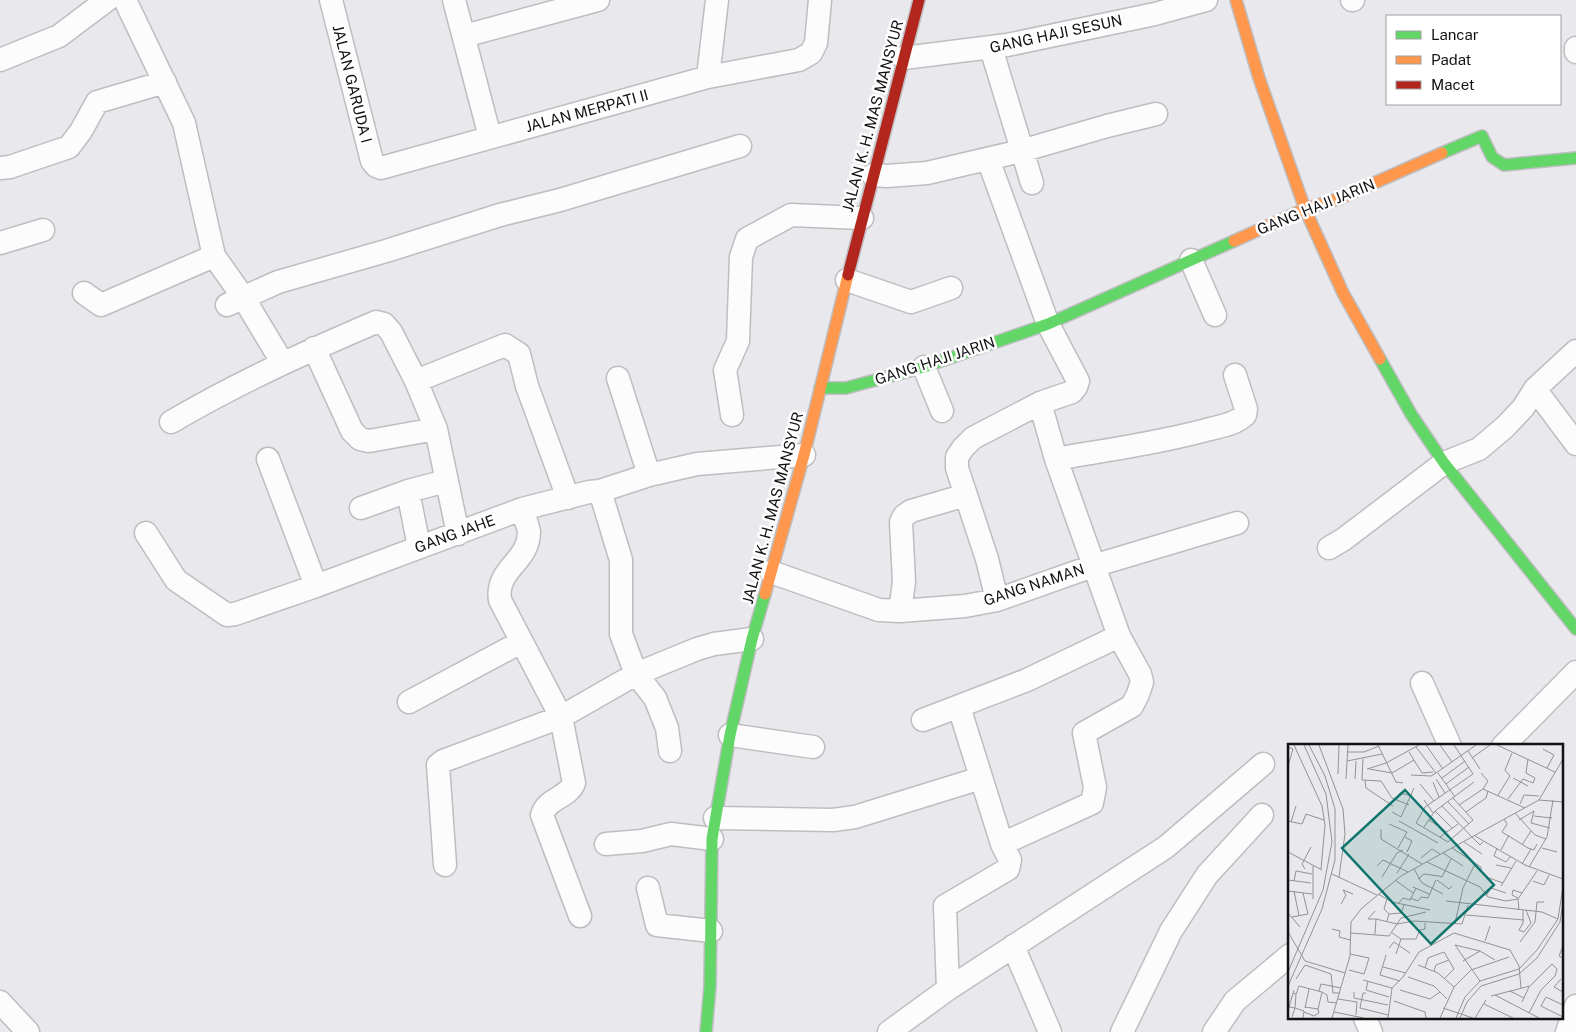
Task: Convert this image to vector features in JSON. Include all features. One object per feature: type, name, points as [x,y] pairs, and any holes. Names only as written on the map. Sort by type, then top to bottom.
[{"type":"street","points":[[0,60],[58,36],[107,0]]},
{"type":"street","points":[[125,0],[184,123],[214,256],[235,301],[282,362]]},
{"type":"street","name":"JALAN GARUDA I","points":[[330,0],[372,161],[376,166]]},
{"type":"street","points":[[454,0],[490,137]]},
{"type":"street","points":[[464,36],[598,0]]},
{"type":"street","points":[[708,77],[717,0]]},
{"type":"street","name":"JALAN MERPATI II","points":[[376,166],[381,168],[708,77],[799,60],[811,52],[816,43],[820,0]]},
{"type":"street","name":"JALAN K. H. MAS MANSYUR","points":[[706,1032],[714,829],[730,735],[752,639],[804,455],[862,218],[919,0]]},
{"type":"street","name":"GANG HAJI SESUN","points":[[904,58],[991,48],[1155,14],[1206,0]]},
{"type":"street","points":[[1236,0],[1259,78],[1305,209],[1342,293],[1412,414],[1444,463],[1576,629]]},
{"type":"street","points":[[991,48],[1032,183]]},
{"type":"street","points":[[0,168],[10,167],[69,147],[97,102],[165,82]]},
{"type":"street","points":[[873,175],[888,176],[927,173],[1021,151],[1156,114]]},
{"type":"street","name":"GANG HAJI JARIN","points":[[820,388],[846,388],[924,367],[1048,324],[1305,209],[1355,192],[1482,136],[1491,157],[1504,165],[1576,158]]},
{"type":"street","points":[[235,301],[278,282],[386,251],[500,215],[560,200],[740,146]]},
{"type":"street","points":[[988,159],[1048,324],[1078,381],[1072,392],[1040,403],[973,438],[957,457],[957,468],[987,559],[997,600]]},
{"type":"street","points":[[732,415],[725,370],[738,341],[740,256],[748,239],[791,215],[862,218]]},
{"type":"street","points":[[0,243],[43,230]]},
{"type":"street","points":[[84,293],[101,305],[214,256]]},
{"type":"street","points":[[1191,260],[1215,315]]},
{"type":"street","points":[[847,280],[911,302],[951,288]]},
{"type":"street","points":[[171,422],[214,396],[282,362],[376,322],[384,324],[391,332],[416,381],[436,430],[458,534]]},
{"type":"street","points":[[416,381],[505,345],[519,354],[527,386],[568,498]]},
{"type":"street","points":[[314,348],[352,431],[360,439],[369,441],[436,430]]},
{"type":"street","points":[[1329,548],[1344,539],[1444,463],[1479,449],[1517,414],[1535,389],[1576,351]]},
{"type":"street","points":[[924,367],[942,411]]},
{"type":"street","points":[[1056,459],[1178,438],[1234,422],[1245,415],[1246,409],[1235,375]]},
{"type":"street","points":[[618,378],[649,476]]},
{"type":"street","points":[[1535,389],[1576,444]]},
{"type":"street","points":[[1002,844],[1092,803],[1095,787],[1084,733],[1132,706],[1142,682],[1140,674],[1119,636],[1093,566],[1056,459],[1040,403]]},
{"type":"street","name":"GANG JAHE","points":[[146,533],[176,580],[227,615],[235,614],[316,586],[522,509],[600,491],[697,464],[804,455]]},
{"type":"street","points":[[268,459],[316,586]]},
{"type":"street","points":[[360,508],[408,491],[446,481]]},
{"type":"street","points":[[408,491],[419,547]]},
{"type":"street","points":[[600,491],[621,560],[622,634],[636,674],[655,698],[667,728],[670,751]]},
{"type":"street","points":[[900,611],[904,582],[901,522],[904,516],[911,511],[966,495]]},
{"type":"street","points":[[522,509],[528,532],[525,548],[501,581],[498,590],[500,600],[561,717],[574,783],[568,792],[548,804],[542,815],[580,916]]},
{"type":"street","name":"GANG NAMAN","points":[[771,572],[879,610],[900,611],[965,606],[997,600],[1093,566],[1237,523]]},
{"type":"street","points":[[923,720],[1027,680],[1119,636]]},
{"type":"street","points":[[445,865],[438,765],[449,757],[522,733],[561,717],[636,674],[697,649],[714,644],[752,639]]},
{"type":"street","points":[[409,702],[521,642]]},
{"type":"street","points":[[1505,744],[1576,672]]},
{"type":"street","points":[[1422,683],[1449,744]]},
{"type":"street","points":[[948,989],[945,906],[1008,869],[1010,860],[1002,844],[959,707]]},
{"type":"street","points":[[730,735],[813,747]]},
{"type":"street","points":[[889,1032],[948,989],[1166,847],[1263,764]]},
{"type":"street","points":[[606,844],[642,840],[670,834],[689,835],[714,829],[855,817],[981,778]]},
{"type":"street","points":[[1122,1032],[1171,931],[1208,875],[1262,816]]},
{"type":"street","points":[[648,888],[657,925],[711,931]]},
{"type":"street","points":[[1013,946],[1050,1032]]},
{"type":"street","points":[[1214,1032],[1236,1001],[1288,956]]},
{"type":"street","points":[[0,1002],[28,1032]]},
{"type":"street","points":[[1567,1032],[1576,1006]]},
{"type":"street","points":[[1366,1020],[1371,1032]]},
{"type":"traffic: fast","points":[[1442,153],[1482,136],[1492,157],[1504,165],[1576,158]]},
{"type":"traffic: fast","points":[[820,388],[846,388],[924,367],[1048,324],[1234,241]]},
{"type":"traffic: fast","points":[[1380,359],[1411,414],[1444,463],[1576,629]]},
{"type":"traffic: fast","points":[[706,1032],[710,986],[712,839],[730,735],[752,639],[765,594]]},
{"type":"traffic: slow","points":[[1236,0],[1259,78],[1305,209],[1343,293],[1380,359]]},
{"type":"traffic: slow","points":[[1234,241],[1305,209],[1338,199],[1442,153]]},
{"type":"traffic: slow","points":[[765,594],[804,455],[848,275]]},
{"type":"traffic: jam","points":[[848,275],[919,0]]}]
